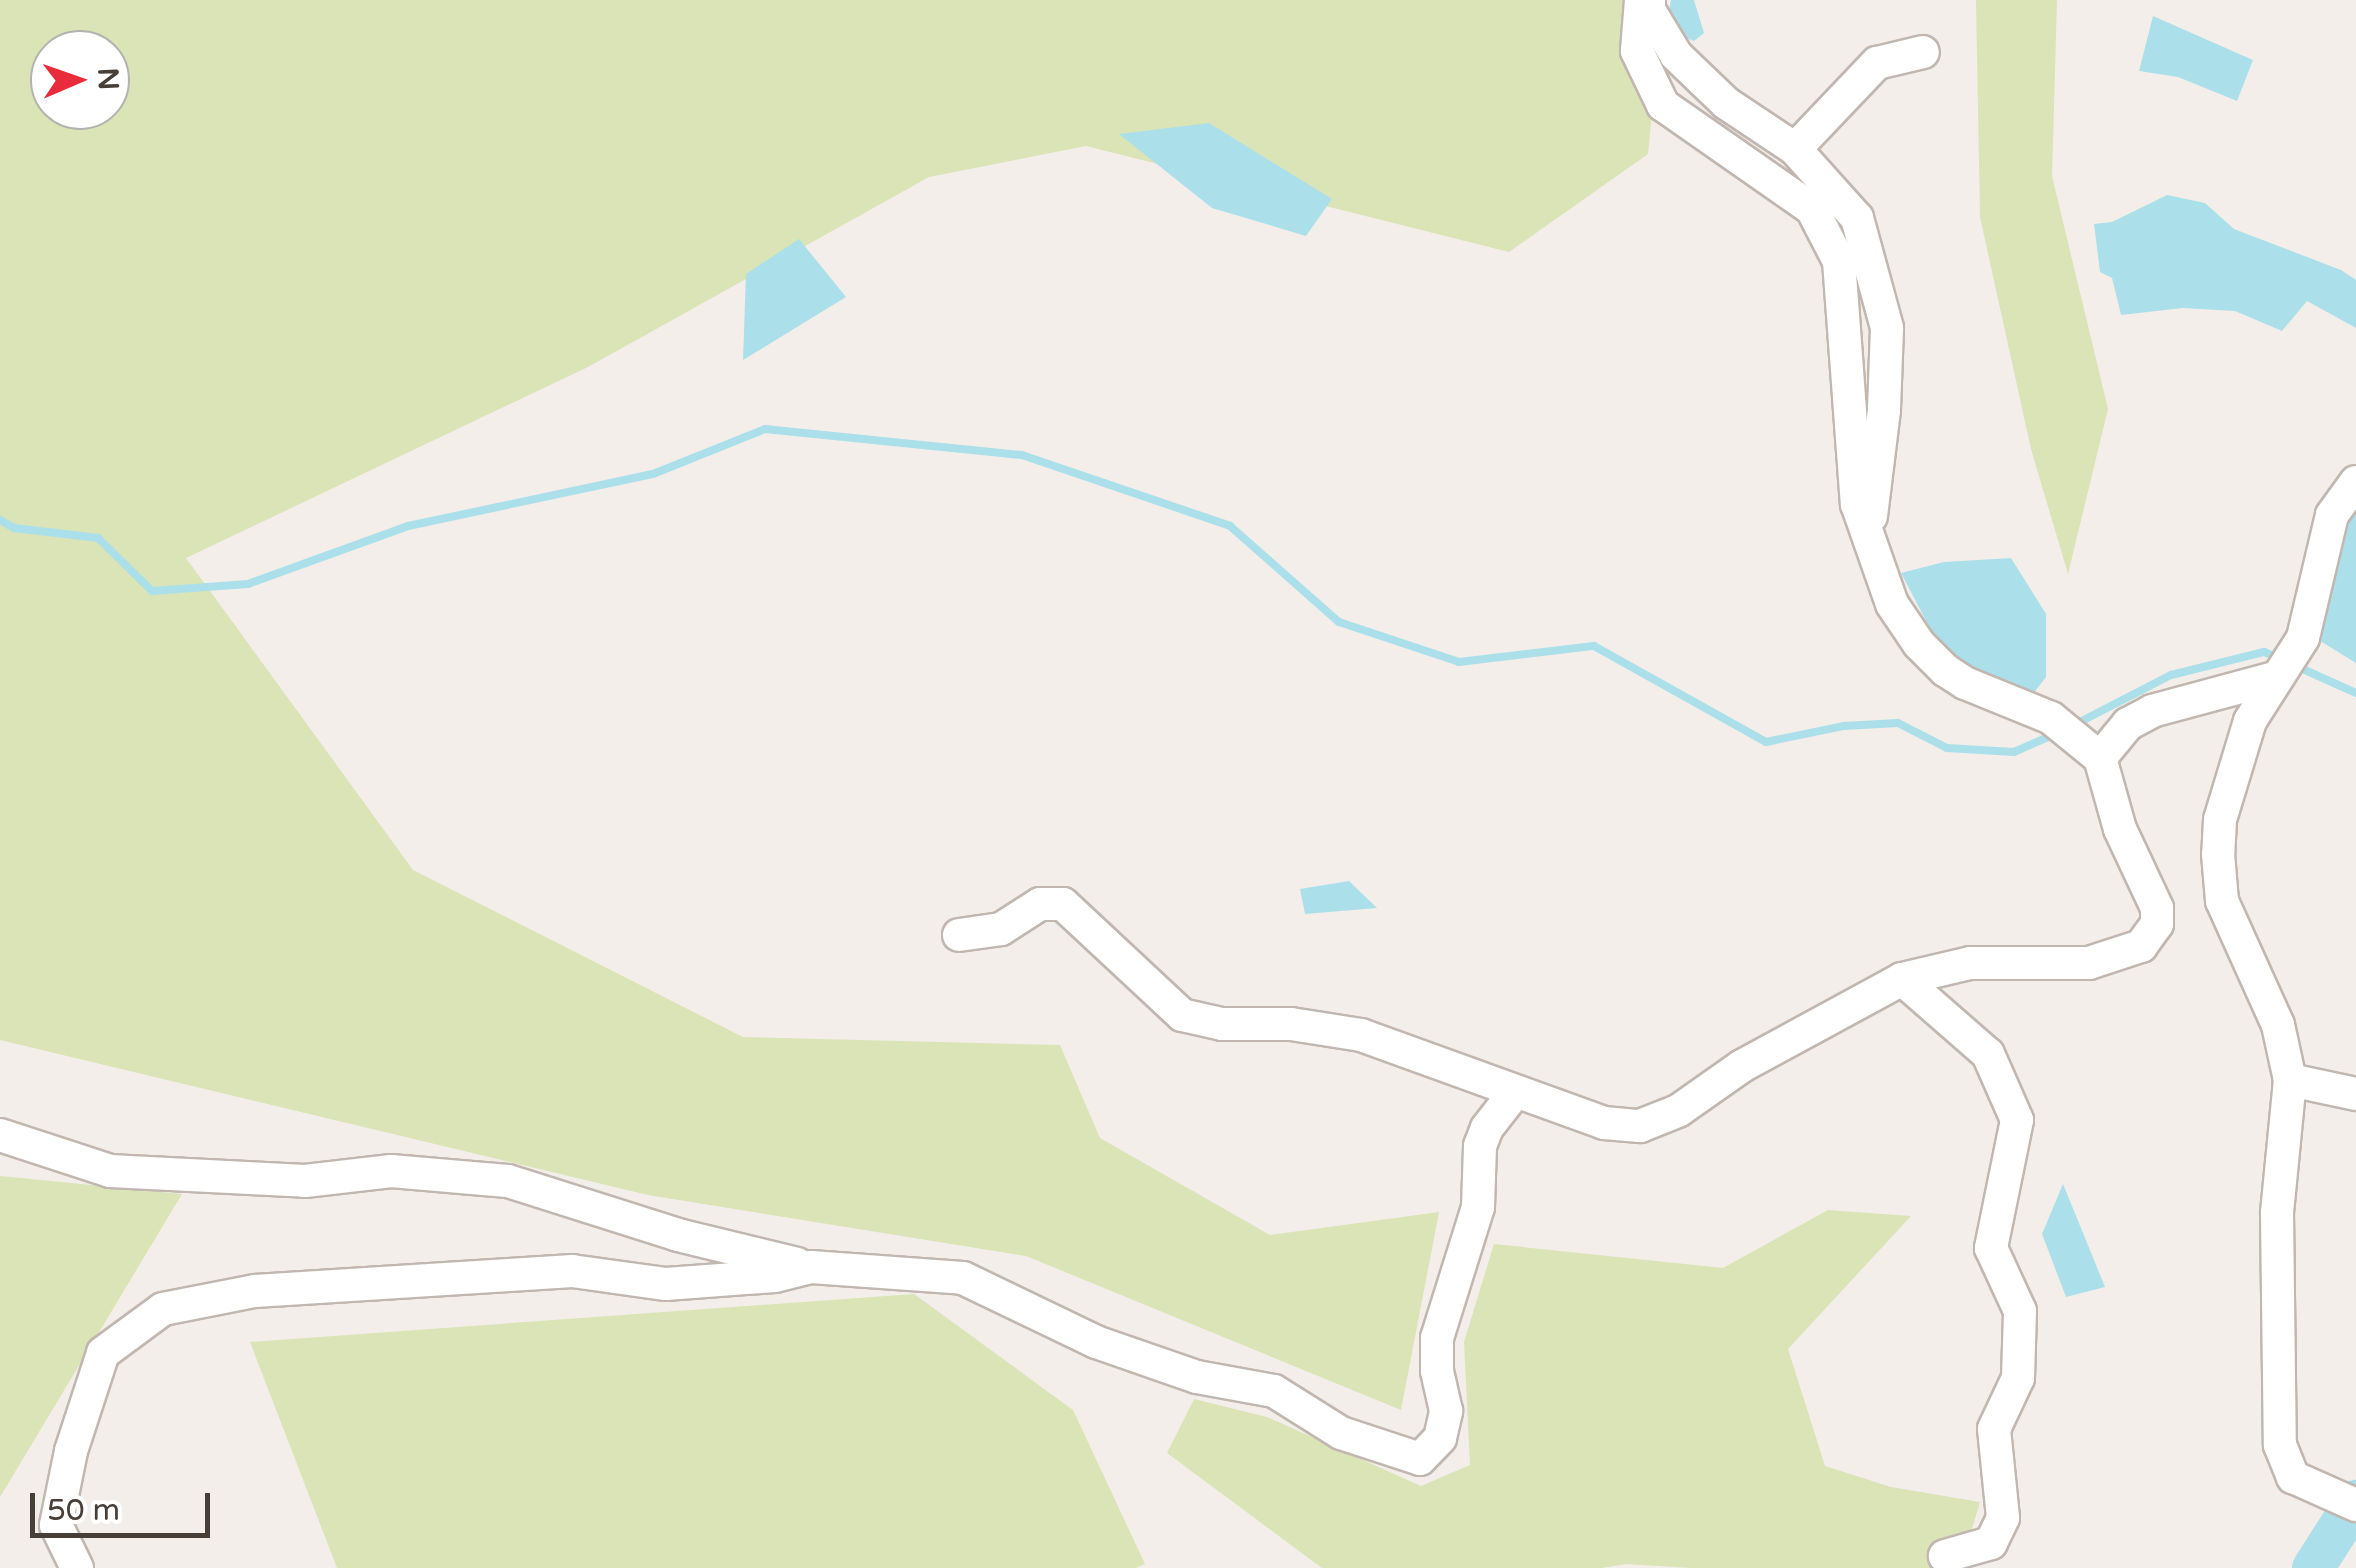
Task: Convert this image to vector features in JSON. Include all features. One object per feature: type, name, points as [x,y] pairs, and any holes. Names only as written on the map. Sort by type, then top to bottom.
[{"type":"street","points":[[958,934],[992,932],[1040,904],[1063,904],[1182,1016],[1222,1024],[1290,1024],[1361,1035],[1604,1123],[1640,1126],[1678,1110],[1742,1066],[1902,979],[1970,962],[2089,963],[2140,946],[2157,924],[2157,908],[2120,829],[2100,758],[2068,731],[1946,670],[1919,644],[1892,604],[1857,504],[1848,424],[1848,347],[1839,261],[1812,210],[1663,105],[1638,51],[1640,0]]},
{"type":"street","points":[[1649,0],[1649,10],[1676,56],[1726,103],[1795,148],[1856,218],[1887,328],[1884,410],[1868,542]]},
{"type":"street","points":[[1795,148],[1877,63],[1923,52]]},
{"type":"street","points":[[2356,482],[2332,516],[2311,613],[2250,721],[2220,820],[2218,854],[2222,900],[2278,1025],[2290,1080],[2277,1248],[2280,1445],[2292,1477],[2356,1505]]},
{"type":"street","points":[[2100,758],[2128,724],[2152,711],[2284,664]]},
{"type":"street","points":[[1902,979],[1988,1054],[2017,1120],[1991,1248],[2020,1311],[2018,1378],[1994,1430],[2002,1518],[1991,1543],[1946,1556]]},
{"type":"street","points":[[2290,1080],[2356,1094]]},
{"type":"street","points":[[0,1134],[110,1171],[304,1180],[391,1171],[508,1181],[678,1234],[811,1268],[963,1278],[1096,1342],[1197,1377],[1274,1391],[1341,1434],[1420,1459],[1440,1438],[1446,1411],[1436,1371],[1437,1338],[1478,1206],[1480,1146],[1487,1128],[1515,1092]]},
{"type":"street","points":[[77,1568],[56,1525],[71,1451],[103,1352],[163,1308],[255,1291],[572,1271],[666,1284],[775,1276],[811,1268]]},
{"type":"green space","points":[[0,0],[1663,0],[1648,154],[1509,252],[1086,146],[929,177],[588,367],[186,558],[413,870],[743,1037],[1060,1045],[1100,1138],[1270,1235],[1439,1212],[1401,1410],[1026,1256],[648,1195],[0,1040]]},
{"type":"green space","points":[[1976,0],[2057,0],[2052,176],[2108,409],[2068,574],[2031,449],[1980,217]]},
{"type":"green space","points":[[0,1176],[182,1194],[0,1497]]},
{"type":"green space","points":[[1828,1210],[1911,1216],[1788,1349],[1825,1466],[1891,1487],[1980,1502],[1960,1568],[1691,1568],[1626,1564],[1602,1568],[1322,1568],[1167,1453],[1194,1399],[1267,1417],[1421,1486],[1470,1465],[1464,1342],[1494,1244],[1723,1268]]},
{"type":"green space","points":[[914,1294],[1073,1410],[1145,1564],[1136,1568],[337,1568],[250,1342]]},
{"type":"water","points":[[1671,0],[1694,0],[1704,33],[1694,41],[1679,35],[1669,10]]},
{"type":"water","points":[[2153,16],[2253,60],[2237,101],[2178,77],[2139,71]]},
{"type":"water","points":[[1209,123],[1332,199],[1306,236],[1212,208],[1119,134]]},
{"type":"water","points":[[2167,195],[2205,203],[2234,229],[2341,270],[2356,280],[2356,328],[2307,301],[2282,331],[2235,311],[2183,308],[2121,315],[2112,278],[2100,272],[2094,224],[2112,222]]},
{"type":"water","points":[[799,239],[846,297],[743,360],[746,274]]},
{"type":"water","points":[[2356,500],[2356,663],[2317,639],[2332,533]]},
{"type":"water","points":[[2011,558],[2046,614],[2046,677],[2033,694],[1953,661],[1936,640],[1901,573],[1944,562]]},
{"type":"water","points":[[1349,881],[1377,908],[1305,914],[1300,889]]},
{"type":"water","points":[[2063,1184],[2105,1287],[2066,1297],[2042,1234]]},
{"type":"waterway","points":[[0,520],[14,528],[98,538],[152,591],[248,584],[408,526],[653,474],[765,429],[1022,455],[1230,526],[1339,622],[1459,662],[1594,646],[1766,742],[1844,726],[1898,723],[1947,748],[2014,752],[2057,733]]},
{"type":"waterway","points":[[2074,725],[2171,675],[2264,652],[2279,658]]},
{"type":"waterway","points":[[2296,666],[2356,693]]},
{"type":"waterway","points":[[2313,1568],[2356,1501]]}]
